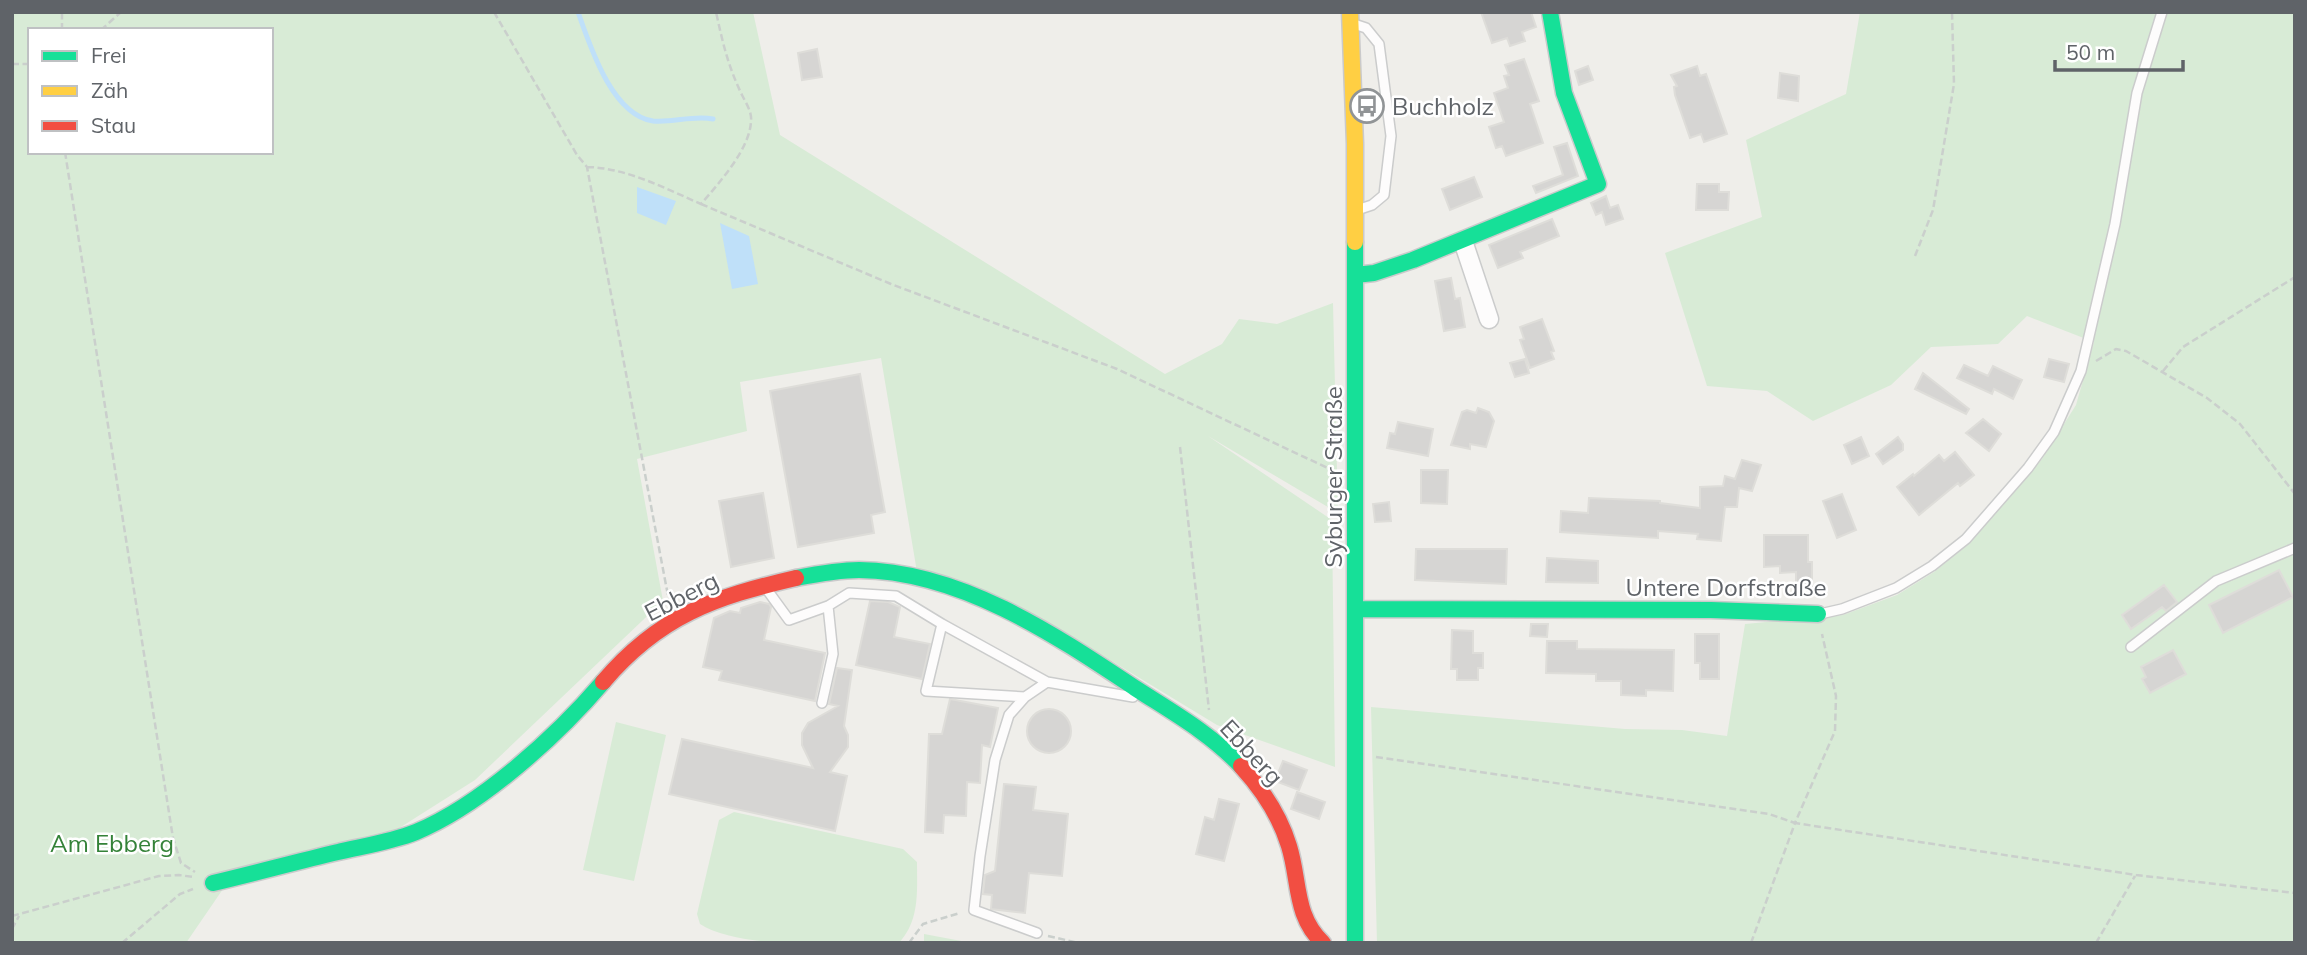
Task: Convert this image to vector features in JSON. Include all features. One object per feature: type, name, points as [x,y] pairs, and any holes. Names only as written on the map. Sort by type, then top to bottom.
[{"type":"street","points":[[1356,275],[1387,269],[1464,241],[1598,184],[1564,93],[1550,12]]},
{"type":"street","name":"Syburger Straße","points":[[1350,18],[1356,275],[1355,943]]},
{"type":"street","points":[[1464,241],[1489,319]]},
{"type":"street","name":"Ebberg","points":[[213,883],[386,842],[428,826],[525,757],[590,697],[638,645],[673,621],[716,599],[828,573],[873,571],[947,588],[1032,624],[1076,649],[1205,734],[1239,764],[1263,793],[1281,825],[1290,849],[1302,915],[1318,940],[1323,943]]},
{"type":"street","name":"Untere Dorfstraße","points":[[1355,609],[1698,610],[1818,614]]},
{"type":"lane","name":"Untere Dorfstraße","points":[[1818,614],[1842,610],[1896,589],[1932,566],[1966,539],[2028,468],[2054,432],[2081,370],[2115,224],[2137,93],[2162,12]]},
{"type":"lane","points":[[1350,18],[1366,28],[1379,44],[1391,136],[1384,195],[1372,205],[1355,210]]},
{"type":"lane","points":[[2131,647],[2216,581],[2295,548]]},
{"type":"lane","points":[[764,586],[789,620],[828,606],[849,593],[896,596],[1047,681],[1152,700]]},
{"type":"lane","points":[[822,703],[833,654],[828,606]]},
{"type":"lane","points":[[942,624],[926,691],[1025,697]]},
{"type":"lane","points":[[1037,933],[974,910],[995,760],[1009,715],[1025,697],[1047,681]]},
{"type":"path","points":[[103,28],[121,12]]},
{"type":"path","points":[[494,12],[577,155],[587,167],[673,621]]},
{"type":"path","points":[[701,204],[736,161],[752,124],[751,114],[728,66],[716,12]]},
{"type":"path","points":[[1915,256],[1933,210],[1954,84],[1952,12]]},
{"type":"path","points":[[65,154],[173,838],[181,863],[213,883]]},
{"type":"path","points":[[587,167],[603,167],[633,175],[891,284],[1117,369],[1356,482]]},
{"type":"path","points":[[2163,371],[2183,347],[2295,277]]},
{"type":"path","points":[[2081,370],[2116,349],[2126,351],[2163,371],[2207,398],[2241,424],[2295,494]]},
{"type":"path","points":[[1180,447],[1209,711],[1205,734]]},
{"type":"path","points":[[1751,943],[1795,823],[1835,731],[1836,696],[1818,614]]},
{"type":"path","points":[[1356,754],[1769,814],[1795,823],[2136,875],[2295,893]]},
{"type":"path","points":[[12,916],[159,876],[179,875],[213,883]]},
{"type":"path","points":[[2096,943],[2136,875]]},
{"type":"path","points":[[122,943],[180,894],[213,883]]},
{"type":"path","points":[[909,943],[923,924],[974,910]]},
{"type":"path","points":[[12,929],[20,914]]},
{"type":"path","points":[[1037,933],[1079,943]]},
{"type":"green space","name":"Am Ebberg","points":[[12,12],[753,12],[780,135],[1165,374],[1222,344],[1239,319],[1277,324],[1333,303],[1338,513],[1208,436],[1332,520],[1335,767],[1217,725],[1044,620],[917,572],[881,358],[740,382],[747,431],[637,459],[663,601],[475,780],[393,832],[223,889],[186,943],[12,943]]},
{"type":"green space","points":[[1860,12],[2295,12],[2295,943],[1377,943],[1371,707],[1625,729],[1682,730],[1727,736],[1745,624],[1843,615],[1897,595],[1934,572],[1970,543],[2042,459],[2076,405],[2094,342],[2027,316],[1998,344],[1931,347],[1891,385],[1813,421],[1767,391],[1707,386],[1665,253],[1762,217],[1746,140],[1846,94]]},
{"type":"green space","points":[[616,722],[666,735],[634,881],[583,870]]},
{"type":"green space","points":[[734,812],[903,849],[917,862],[916,905],[906,934],[899,943],[796,944],[742,938],[719,933],[700,924],[697,914],[719,820]]},
{"type":"green space","points":[[924,934],[972,943],[924,943]]},
{"type":"water","points":[[637,187],[676,201],[666,225],[637,213]]},
{"type":"water","points":[[720,223],[749,236],[758,284],[732,289]]},
{"type":"building","points":[[1481,12],[1531,12],[1536,27],[1522,32],[1525,41],[1510,46],[1507,38],[1492,43]]},
{"type":"building","points":[[817,49],[822,77],[802,80],[798,53]]},
{"type":"building","points":[[1524,59],[1539,101],[1530,104],[1543,143],[1506,156],[1502,146],[1496,148],[1489,127],[1504,122],[1494,93],[1508,88],[1504,76],[1509,75],[1505,65]]},
{"type":"building","points":[[1588,66],[1593,80],[1579,85],[1575,71]]},
{"type":"building","points":[[1697,66],[1700,76],[1706,74],[1727,134],[1704,142],[1701,134],[1690,138],[1675,95],[1674,87],[1677,86],[1671,75]]},
{"type":"building","points":[[1780,73],[1799,76],[1798,101],[1778,98]]},
{"type":"building","points":[[1567,143],[1578,176],[1536,193],[1533,186],[1563,175],[1554,147]]},
{"type":"building","points":[[1474,177],[1482,197],[1450,210],[1442,189]]},
{"type":"building","points":[[1697,184],[1719,184],[1719,192],[1729,192],[1728,210],[1696,210]]},
{"type":"building","points":[[1606,196],[1610,208],[1618,205],[1623,219],[1606,225],[1602,212],[1596,215],[1591,203]]},
{"type":"building","points":[[1552,219],[1559,236],[1520,252],[1523,258],[1498,268],[1489,245]]},
{"type":"building","points":[[1451,278],[1455,299],[1460,298],[1465,327],[1444,331],[1435,281]]},
{"type":"building","points":[[1542,319],[1554,351],[1551,352],[1554,359],[1530,368],[1520,340],[1524,339],[1520,327]]},
{"type":"building","points":[[1525,359],[1529,373],[1515,377],[1510,363]]},
{"type":"building","points":[[2049,359],[2069,364],[2064,382],[2044,377]]},
{"type":"building","points":[[1964,365],[1988,376],[1993,366],[2022,380],[2013,399],[1994,389],[1992,394],[1957,378]]},
{"type":"building","points":[[1923,373],[1969,409],[1966,414],[1915,389]]},
{"type":"building","points":[[860,374],[885,512],[871,515],[874,533],[798,547],[770,391]]},
{"type":"building","points":[[1478,408],[1489,412],[1494,421],[1486,447],[1470,444],[1470,449],[1451,445],[1462,412],[1467,410],[1476,413]]},
{"type":"building","points":[[1983,419],[2001,434],[1989,451],[1966,433]]},
{"type":"building","points":[[1398,422],[1433,429],[1428,456],[1387,448],[1390,433],[1395,434]]},
{"type":"building","points":[[1861,437],[1869,456],[1852,464],[1844,445]]},
{"type":"building","points":[[1898,437],[1903,444],[1903,450],[1883,464],[1876,454]]},
{"type":"building","points":[[1955,452],[1974,475],[1960,486],[1958,483],[1919,515],[1897,487],[1939,455],[1944,461]]},
{"type":"building","points":[[1742,460],[1761,465],[1752,491],[1739,488],[1737,507],[1725,507],[1721,541],[1697,539],[1698,534],[1658,531],[1658,538],[1560,532],[1561,511],[1588,513],[1589,498],[1660,501],[1700,508],[1700,487],[1723,486],[1725,476],[1735,479]]},
{"type":"building","points":[[1421,470],[1448,470],[1447,504],[1421,503]]},
{"type":"building","points":[[763,493],[774,558],[731,567],[719,501]]},
{"type":"building","points":[[1842,494],[1856,530],[1837,538],[1823,501]]},
{"type":"building","points":[[1389,502],[1391,521],[1375,522],[1373,504]]},
{"type":"building","points":[[1764,535],[1808,535],[1812,590],[1796,590],[1796,572],[1780,573],[1780,566],[1764,567]]},
{"type":"building","points":[[1416,549],[1507,549],[1506,584],[1415,580]]},
{"type":"building","points":[[1547,558],[1598,561],[1598,583],[1546,582]]},
{"type":"building","points":[[2279,570],[2293,597],[2223,633],[2209,605]]},
{"type":"building","points":[[2164,585],[2177,602],[2166,611],[2162,607],[2131,629],[2122,615]]},
{"type":"building","points":[[870,601],[888,602],[900,607],[894,637],[930,644],[922,679],[856,665]]},
{"type":"building","points":[[760,602],[771,607],[764,640],[825,653],[815,701],[719,680],[722,671],[703,667],[714,618],[730,611],[740,613],[741,608]]},
{"type":"building","points":[[1531,624],[1548,624],[1547,637],[1530,636]]},
{"type":"building","points":[[1452,630],[1473,631],[1473,653],[1483,653],[1483,668],[1478,668],[1478,680],[1457,680],[1457,669],[1451,669]]},
{"type":"building","points":[[1695,634],[1719,634],[1719,679],[1700,679],[1700,663],[1695,663]]},
{"type":"building","points":[[1547,641],[1577,641],[1577,649],[1674,650],[1673,691],[1646,690],[1646,696],[1621,695],[1621,681],[1596,681],[1596,674],[1546,673]]},
{"type":"building","points":[[2173,650],[2186,674],[2150,693],[2142,679],[2146,677],[2141,667]]},
{"type":"building","points":[[837,668],[852,670],[844,726],[848,735],[848,747],[830,772],[847,776],[835,831],[669,794],[682,739],[813,768],[802,745],[802,733],[808,723],[838,706],[829,704]]},
{"type":"building","points":[[950,699],[998,708],[990,747],[982,745],[980,783],[967,782],[966,816],[944,815],[943,833],[925,832],[929,734],[942,734]]},
{"type":"building","points":[[1049,709],[1058,710],[1065,715],[1070,722],[1070,740],[1065,747],[1058,752],[1049,753],[1040,752],[1033,747],[1028,740],[1027,731],[1028,722],[1033,715],[1040,710]]},
{"type":"building","points":[[1283,761],[1307,770],[1299,790],[1275,781]]},
{"type":"building","points":[[1004,784],[1036,787],[1033,810],[1068,814],[1062,876],[1029,873],[1025,913],[991,909],[992,895],[983,894],[985,875],[995,871]]},
{"type":"building","points":[[1297,792],[1325,802],[1319,819],[1291,809]]},
{"type":"building","points":[[1219,799],[1239,804],[1224,861],[1196,854],[1205,817],[1214,820]]},
{"type":"waterway","points":[[578,12],[596,60],[614,93],[638,116],[653,121],[713,119]]},
{"type":"traffic: fast","points":[[1355,275],[1374,273],[1413,260],[1598,184],[1564,93],[1550,12]]},
{"type":"traffic: fast","points":[[1355,242],[1355,943]]},
{"type":"traffic: fast","points":[[796,578],[851,570],[897,573],[933,581],[969,594],[1039,627],[1072,647],[1217,743],[1241,766]]},
{"type":"traffic: fast","points":[[1355,609],[1711,610],[1818,614]]},
{"type":"traffic: fast","points":[[213,883],[397,838],[441,820],[492,787],[517,767],[564,724],[603,682]]},
{"type":"traffic: slow","points":[[1350,12],[1355,144],[1355,242]]},
{"type":"traffic: jam","points":[[603,682],[645,641],[690,612],[739,593],[796,578]]},
{"type":"traffic: jam","points":[[1241,766],[1263,794],[1281,824],[1289,846],[1302,910],[1314,933],[1323,943]]},
{"type":"place","name":"Buchholz","points":[[1367,106]]}]
